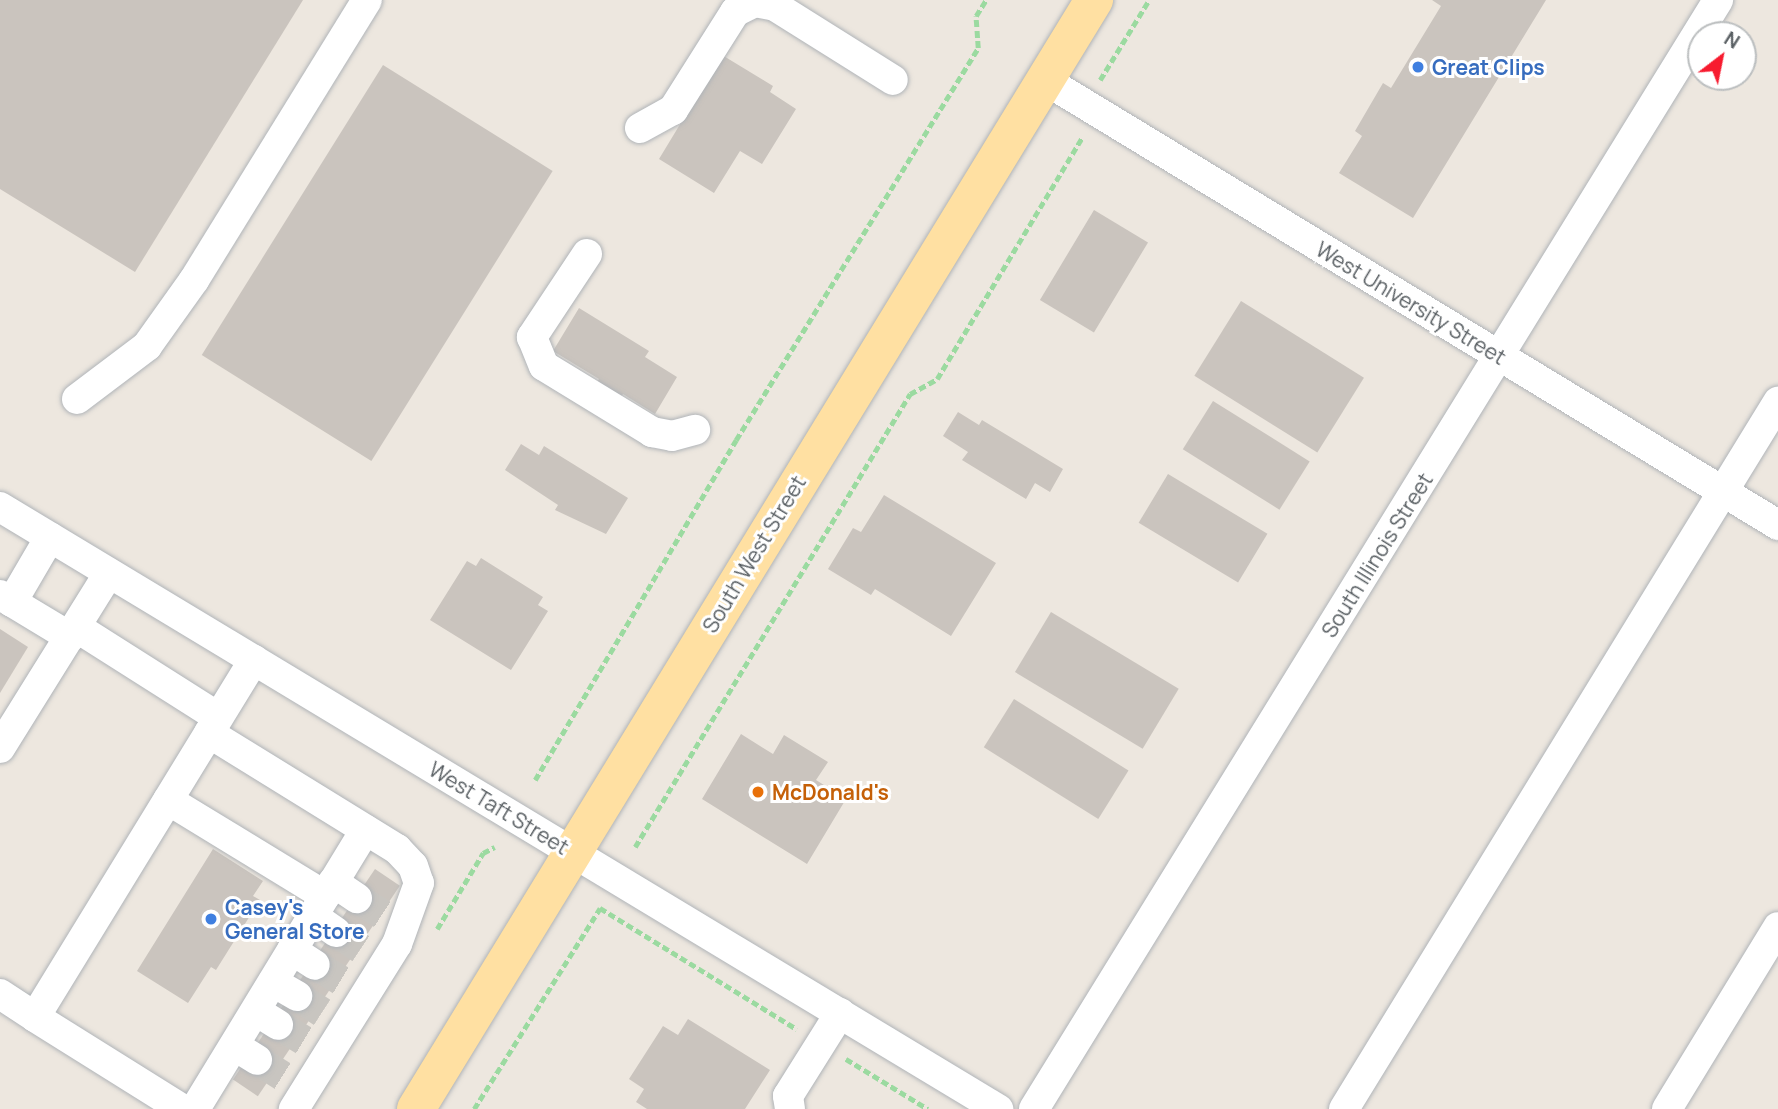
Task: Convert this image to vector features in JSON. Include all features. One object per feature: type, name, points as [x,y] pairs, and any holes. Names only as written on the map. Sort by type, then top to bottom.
[{"type":"main road","name":"South West Street","points":[[416,1109],[1094,0]]},
{"type":"street","points":[[77,399],[155,335],[194,280],[367,0]]},
{"type":"street","name":"South Illinois Street","points":[[1034,1109],[1718,0]]},
{"type":"street","points":[[640,128],[673,110],[735,12],[755,2],[775,6],[893,80]]},
{"type":"street","name":"West University Street","points":[[1045,80],[1778,525]]},
{"type":"street","points":[[587,254],[532,337],[534,351],[544,366],[652,432],[672,436],[695,430]]},
{"type":"street","points":[[1345,1109],[1778,402]]},
{"type":"street","name":"West Taft Street","points":[[0,508],[998,1109]]},
{"type":"street","points":[[50,537],[6,599],[73,632],[397,849],[413,866],[419,883],[316,1048],[294,1092]]},
{"type":"street","points":[[0,748],[109,573]]},
{"type":"street","points":[[35,1017],[254,660]]},
{"type":"street","points":[[168,800],[333,905]]},
{"type":"street","points":[[195,1109],[246,1053],[304,958],[333,905],[365,830]]},
{"type":"street","points":[[1667,1109],[1778,927]]},
{"type":"street","points":[[0,994],[182,1109]]},
{"type":"street","points":[[790,1109],[788,1096],[840,1013]]},
{"type":"path","points":[[535,780],[736,440],[978,48],[976,16],[986,0]]},
{"type":"path","points":[[635,847],[910,394],[937,379],[1082,138],[1100,81],[1149,0]]},
{"type":"path","points":[[474,1109],[600,908],[928,1109]]},
{"type":"building","points":[[0,0],[303,0],[135,272],[0,189]]},
{"type":"building","points":[[1432,0],[1546,0],[1413,218],[1339,173],[1362,136],[1355,131],[1383,83],[1391,88],[1441,6]]},
{"type":"building","points":[[722,55],[773,86],[770,92],[796,109],[762,164],[740,151],[714,193],[659,159]]},
{"type":"building","points":[[383,65],[553,171],[371,461],[202,355]]},
{"type":"building","points":[[1094,210],[1148,242],[1094,332],[1040,300]]},
{"type":"building","points":[[1241,301],[1364,378],[1317,452],[1194,376]]},
{"type":"building","points":[[579,308],[649,351],[645,357],[677,377],[655,414],[623,394],[619,400],[595,385],[599,379],[553,351]]},
{"type":"building","points":[[1213,401],[1310,461],[1279,510],[1183,449]]},
{"type":"building","points":[[958,412],[979,425],[982,420],[1063,469],[1050,492],[1035,483],[1026,499],[962,460],[968,452],[943,436]]},
{"type":"building","points":[[521,444],[539,455],[544,446],[628,498],[606,534],[555,510],[558,505],[505,470]]},
{"type":"building","points":[[1168,474],[1267,534],[1238,583],[1139,523]]},
{"type":"building","points":[[884,495],[996,563],[951,636],[875,589],[871,595],[828,569],[853,528],[861,532]]},
{"type":"building","points":[[481,558],[543,597],[538,605],[548,611],[511,670],[430,620],[467,561],[476,566]]},
{"type":"building","points":[[1051,612],[1179,689],[1143,749],[1015,672]]},
{"type":"building","points":[[0,629],[28,647],[0,693]]},
{"type":"building","points":[[1014,699],[1128,771],[1098,819],[984,747]]},
{"type":"building","points":[[741,734],[773,754],[784,735],[828,762],[816,780],[846,799],[807,864],[702,799]]},
{"type":"building","points":[[213,849],[263,881],[253,896],[260,900],[216,970],[211,967],[188,1003],[137,971]]},
{"type":"building","points":[[375,869],[400,886],[258,1096],[233,1080]]},
{"type":"building","points":[[688,1019],[770,1070],[745,1109],[647,1109],[636,1102],[644,1089],[629,1079],[663,1026],[678,1035]]},
{"type":"tunnel","points":[[357,898],[383,915]]},
{"type":"tunnel","points":[[336,932],[361,949]]},
{"type":"tunnel","points":[[315,965],[342,981]]},
{"type":"tunnel","points":[[297,996],[322,1012]]},
{"type":"tunnel","points":[[278,1025],[305,1041]]},
{"type":"tunnel","points":[[257,1060],[283,1076]]},
{"type":"place","name":"Great Clips","points":[[1418,67]]},
{"type":"place","name":"McDonald's","points":[[758,792]]},
{"type":"place","name":"Casey's General Store","points":[[211,919]]}]
